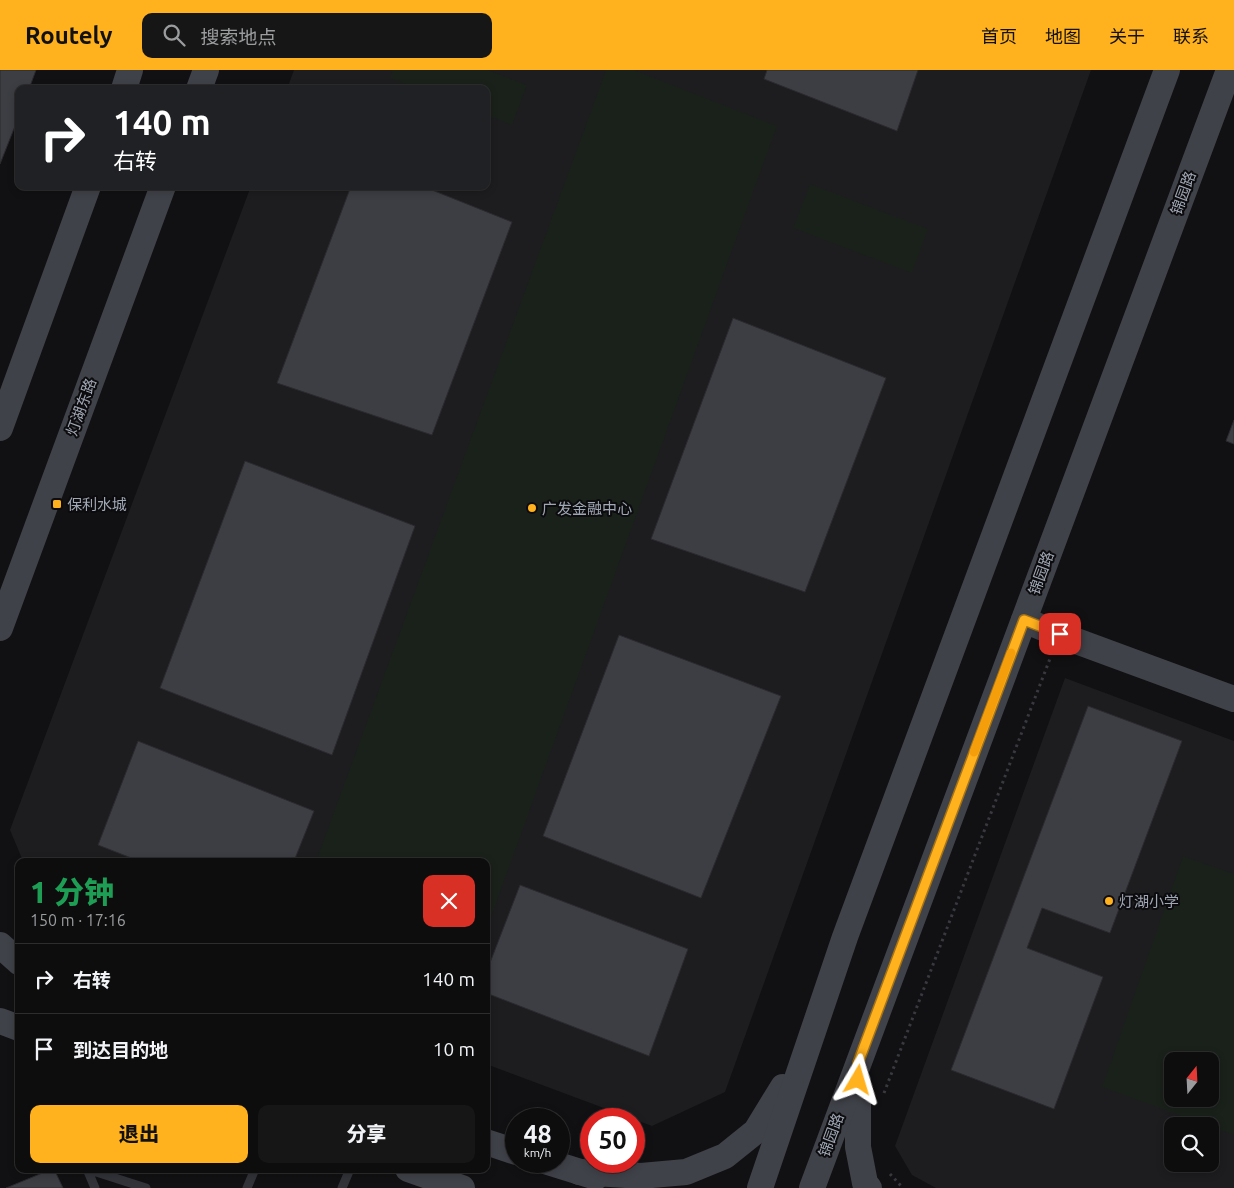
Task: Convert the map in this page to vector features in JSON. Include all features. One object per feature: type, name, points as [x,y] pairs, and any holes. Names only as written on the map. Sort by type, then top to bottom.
[{"type":"main road","points":[[125,85],[130,70]]},
{"type":"main road","points":[[200,85],[206,70]]},
{"type":"main road","points":[[760,1188],[845,937],[1167,70]]},
{"type":"main road","name":"锦园路","points":[[812,1188],[1229,70]]},
{"type":"main road","points":[[0,428],[87,190]]},
{"type":"main road","name":"灯湖东路","points":[[0,628],[162,190]]},
{"type":"main road","points":[[1024,620],[1234,699]]},
{"type":"main road","points":[[0,945],[15,958]]},
{"type":"main road","points":[[0,971],[15,976]]},
{"type":"main road","points":[[0,1021],[15,1027]]},
{"type":"main road","points":[[0,1029],[15,1031]]},
{"type":"main road","points":[[579,1172],[641,1176],[686,1172],[725,1156],[756,1131],[808,1048]]},
{"type":"main road","points":[[858,1063],[858,1147],[865,1183],[869,1188]]},
{"type":"main road","points":[[490,1143],[505,1148]]},
{"type":"main road","points":[[570,1169],[633,1188]]},
{"type":"main road","points":[[419,1173],[462,1188]]},
{"type":"lane","points":[[89,1173],[95,1188]]},
{"type":"lane","points":[[99,1173],[146,1188]]},
{"type":"lane","points":[[247,1188],[253,1173]]},
{"type":"lane","points":[[342,1188],[348,1173]]},
{"type":"path","points":[[884,1093],[1060,634]]},
{"type":"path","points":[[889,1172],[903,1188]]},
{"type":"shaded area","name":"广发金融中心","points":[[294,70],[1091,70],[725,1092],[652,1126],[645,1123],[645,1108],[604,1108],[490,1065],[490,858],[22,858],[10,830],[250,190],[490,190],[490,85],[288,85]]},
{"type":"shaded area","points":[[393,70],[488,70],[527,85],[512,125],[490,117],[490,85],[408,85],[390,78]]},
{"type":"shaded area","points":[[606,70],[634,70],[777,126],[490,920],[490,858],[317,858]]},
{"type":"shaded area","points":[[810,184],[928,229],[912,273],[793,228]]},
{"type":"shaded area","name":"灯湖小学","points":[[1065,678],[1234,741],[1234,1188],[936,1188],[912,1175],[895,1146]]},
{"type":"shaded area","points":[[1183,856],[1234,874],[1234,1135],[1219,1130],[1219,1117],[1184,1117],[1102,1087]]},
{"type":"building","points":[[0,70],[36,70],[30,85],[15,85],[15,126],[0,164]]},
{"type":"building","points":[[767,70],[918,70],[897,131],[764,79]]},
{"type":"building","points":[[349,190],[432,190],[512,222],[432,435],[277,383]]},
{"type":"building","points":[[733,318],[886,378],[805,592],[651,539]]},
{"type":"building","points":[[1234,420],[1234,444],[1226,441]]},
{"type":"building","points":[[245,461],[415,526],[332,755],[160,688]]},
{"type":"building","points":[[619,635],[781,696],[701,898],[543,836]]},
{"type":"building","points":[[1088,706],[1182,741],[1110,933],[1042,908],[1027,948],[1103,977],[1054,1109],[951,1070]]},
{"type":"building","points":[[138,741],[314,811],[295,858],[131,858],[98,845]]},
{"type":"building","points":[[520,885],[688,949],[649,1056],[490,995],[490,963]]},
{"type":"building","points":[[42,1173],[56,1173],[63,1188],[6,1188]]},
{"type":"slow traffic","points":[[974,752],[1011,653]]},
{"type":"place","name":"保利水城","points":[[57,504]]},
{"type":"place","name":"广发金融中心","points":[[532,508]]},
{"type":"place","name":"灯湖小学","points":[[1109,901]]},
{"type":"route","points":[[858,1080],[858,1063],[1024,620],[1060,634]]}]
